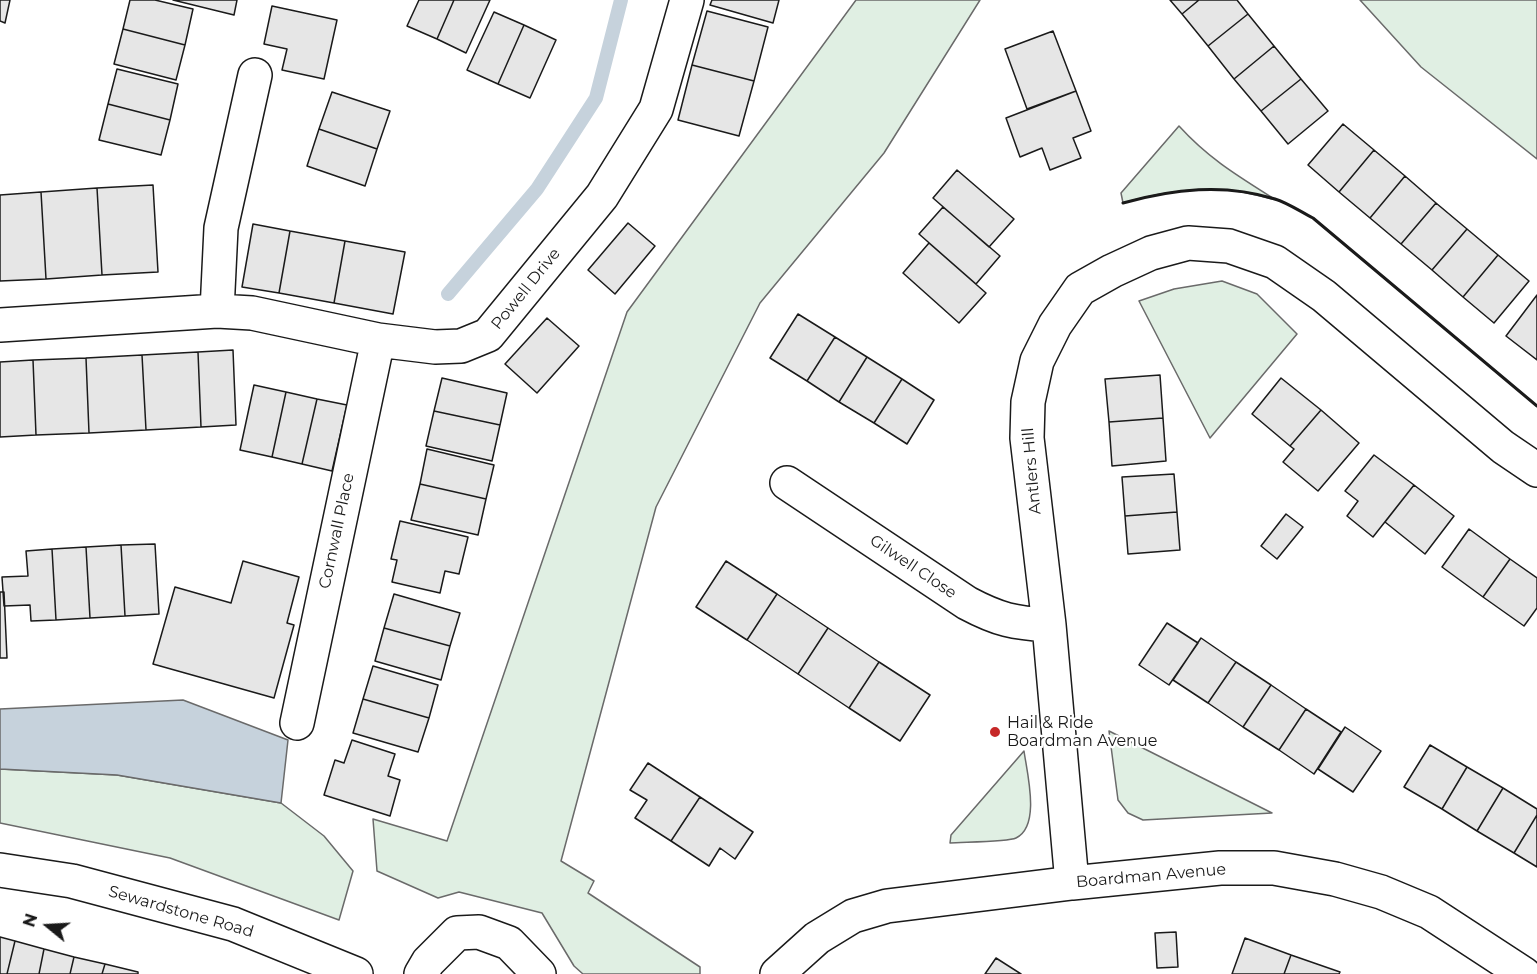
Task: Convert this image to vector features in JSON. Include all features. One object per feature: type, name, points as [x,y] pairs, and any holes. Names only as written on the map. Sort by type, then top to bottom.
[{"type":"street","name":"Powell Drive","points":[[0,325],[217,311],[252,313],[378,340],[435,347],[461,346],[488,335],[602,196],[656,109],[687,0]]},
{"type":"street","points":[[217,311],[221,228],[255,75]]},
{"type":"street","name":"Antlers Hill","points":[[1072,883],[1049,625],[1027,438],[1028,402],[1037,361],[1054,325],[1080,289],[1151,253],[1188,243],[1229,246],[1275,262],[1324,296],[1503,447],[1537,471]]},
{"type":"street","name":"Cornwall Place","points":[[297,723],[378,340]]},
{"type":"street","name":"Gilwell Close","points":[[787,483],[967,603],[990,615],[1016,623],[1049,625]]},
{"type":"street","name":"Boardman Avenue","points":[[788,970],[817,938],[853,916],[886,906],[1072,883],[1220,868],[1274,868],[1335,879],[1381,892],[1429,912],[1524,974]]},
{"type":"street","name":"Sewardstone Road","points":[[0,870],[72,881],[233,924],[356,974]]},
{"type":"street","points":[[421,974],[428,962],[457,933],[479,932],[509,943],[539,974]]},
{"type":"green space","points":[[856,0],[980,0],[884,153],[760,303],[656,507],[561,861],[594,881],[588,893],[700,967],[700,974],[583,974],[574,966],[542,913],[459,892],[438,898],[377,871],[373,819],[447,841],[627,312]]},
{"type":"green space","points":[[1360,0],[1537,0],[1537,159],[1421,67]]},
{"type":"green space","points":[[1179,126],[1213,158],[1276,200],[1230,190],[1203,189],[1149,196],[1123,203],[1121,193]]},
{"type":"green space","points":[[1222,281],[1257,294],[1297,334],[1210,438],[1139,301],[1174,289]]},
{"type":"green space","points":[[1109,731],[1272,813],[1143,820],[1128,813],[1118,800]]},
{"type":"green space","points":[[1024,751],[1030,811],[1024,832],[1011,839],[950,843],[951,835]]},
{"type":"green space","points":[[0,769],[117,775],[281,803],[324,836],[353,871],[339,920],[170,858],[0,823]]},
{"type":"shaded area","points":[[183,700],[288,740],[281,803],[117,775],[0,769],[0,709]]},
{"type":"building","points":[[0,0],[10,0],[5,23],[0,21]]},
{"type":"building","points":[[130,0],[155,0],[193,9],[185,45],[123,29]]},
{"type":"building","points":[[173,0],[237,0],[234,15]]},
{"type":"building","points":[[419,0],[454,0],[437,39],[407,26]]},
{"type":"building","points":[[454,0],[490,0],[466,53],[437,39]]},
{"type":"building","points":[[712,0],[779,0],[773,23],[710,5]]},
{"type":"building","points":[[1170,0],[1199,0],[1182,14]]},
{"type":"building","points":[[1199,0],[1237,0],[1248,14],[1208,46],[1182,14]]},
{"type":"building","points":[[272,6],[337,20],[324,79],[282,70],[287,49],[264,44]]},
{"type":"building","points":[[707,11],[768,27],[754,81],[692,65]]},
{"type":"building","points":[[494,12],[524,25],[498,84],[467,70]]},
{"type":"building","points":[[1248,14],[1274,46],[1234,79],[1208,46]]},
{"type":"building","points":[[524,25],[556,40],[530,98],[498,84]]},
{"type":"building","points":[[123,29],[185,45],[176,80],[114,64]]},
{"type":"building","points":[[1053,31],[1076,91],[1027,109],[1005,49]]},
{"type":"building","points":[[1274,46],[1301,79],[1261,111],[1234,79]]},
{"type":"building","points":[[692,65],[754,81],[739,136],[678,120]]},
{"type":"building","points":[[117,69],[178,84],[170,120],[108,104]]},
{"type":"building","points":[[1301,79],[1328,111],[1288,144],[1261,111]]},
{"type":"building","points":[[1076,91],[1091,131],[1073,138],[1081,158],[1050,170],[1042,148],[1020,157],[1006,118]]},
{"type":"building","points":[[332,92],[390,111],[377,149],[319,129]]},
{"type":"building","points":[[108,104],[170,120],[161,155],[99,140]]},
{"type":"building","points":[[1343,124],[1374,150],[1339,192],[1308,165]]},
{"type":"building","points":[[319,129],[377,149],[365,186],[307,166]]},
{"type":"building","points":[[1374,150],[1405,176],[1370,218],[1339,192]]},
{"type":"building","points":[[957,170],[1014,219],[989,247],[933,198]]},
{"type":"building","points":[[1405,176],[1436,203],[1401,244],[1370,218]]},
{"type":"building","points":[[153,185],[158,272],[102,275],[97,188]]},
{"type":"building","points":[[97,188],[102,275],[46,279],[41,192]]},
{"type":"building","points":[[41,192],[46,279],[0,281],[0,195]]},
{"type":"building","points":[[1436,203],[1467,229],[1432,270],[1401,244]]},
{"type":"building","points":[[943,207],[1000,256],[976,284],[919,234]]},
{"type":"building","points":[[628,223],[655,246],[615,294],[588,270]]},
{"type":"building","points":[[253,224],[290,231],[279,293],[242,287]]},
{"type":"building","points":[[1467,229],[1498,255],[1463,297],[1432,270]]},
{"type":"building","points":[[290,231],[345,241],[334,303],[279,293]]},
{"type":"building","points":[[345,241],[405,252],[393,314],[334,303]]},
{"type":"building","points":[[929,243],[986,293],[959,323],[903,273]]},
{"type":"building","points":[[1498,255],[1529,281],[1494,323],[1463,297]]},
{"type":"building","points":[[1537,295],[1537,360],[1506,336]]},
{"type":"building","points":[[798,314],[835,337],[807,381],[770,358]]},
{"type":"building","points":[[547,318],[579,346],[537,393],[505,364]]},
{"type":"building","points":[[835,337],[867,357],[839,402],[807,381]]},
{"type":"building","points":[[233,350],[236,425],[201,427],[198,352]]},
{"type":"building","points":[[198,352],[201,427],[146,430],[142,355]]},
{"type":"building","points":[[142,355],[146,430],[89,433],[86,358]]},
{"type":"building","points":[[867,357],[902,379],[874,423],[839,402]]},
{"type":"building","points":[[86,358],[89,433],[36,435],[33,360]]},
{"type":"building","points":[[33,360],[36,435],[0,437],[0,362]]},
{"type":"building","points":[[1160,375],[1163,418],[1109,422],[1105,379]]},
{"type":"building","points":[[442,378],[507,393],[500,425],[434,411]]},
{"type":"building","points":[[1281,378],[1321,410],[1290,446],[1252,414]]},
{"type":"building","points":[[902,379],[934,400],[907,444],[874,423]]},
{"type":"building","points":[[254,385],[286,392],[272,457],[240,450]]},
{"type":"building","points":[[286,392],[317,399],[302,464],[272,457]]},
{"type":"building","points":[[317,399],[347,405],[332,471],[302,464]]},
{"type":"building","points":[[1321,410],[1359,443],[1318,491],[1283,462],[1294,449],[1290,446]]},
{"type":"building","points":[[434,411],[500,425],[492,461],[426,446]]},
{"type":"building","points":[[1163,418],[1166,461],[1112,466],[1109,422]]},
{"type":"building","points":[[427,449],[494,465],[486,499],[420,484]]},
{"type":"building","points":[[1374,455],[1414,485],[1373,537],[1347,516],[1358,501],[1345,491]]},
{"type":"building","points":[[1174,474],[1177,512],[1125,516],[1122,477]]},
{"type":"building","points":[[420,484],[486,499],[478,535],[411,520]]},
{"type":"building","points":[[1414,485],[1454,516],[1425,554],[1385,522]]},
{"type":"building","points":[[1177,512],[1180,550],[1128,554],[1125,516]]},
{"type":"building","points":[[1286,514],[1303,527],[1277,559],[1261,546]]},
{"type":"building","points":[[400,521],[468,537],[459,574],[445,571],[440,593],[392,582],[397,560],[391,559]]},
{"type":"building","points":[[1469,529],[1510,559],[1483,597],[1442,567]]},
{"type":"building","points":[[155,544],[159,614],[125,616],[121,545]]},
{"type":"building","points":[[121,545],[125,616],[90,618],[86,547]]},
{"type":"building","points":[[86,547],[90,618],[56,620],[52,549]]},
{"type":"building","points":[[52,549],[56,620],[31,621],[30,605],[4,606],[2,577],[28,576],[26,551]]},
{"type":"building","points":[[1510,559],[1537,578],[1537,608],[1524,626],[1483,597]]},
{"type":"building","points":[[243,561],[299,577],[287,623],[294,625],[274,698],[153,664],[175,587],[231,603]]},
{"type":"building","points":[[726,561],[777,594],[747,640],[696,607]]},
{"type":"building","points":[[0,592],[4,592],[7,658],[0,658]]},
{"type":"building","points":[[394,594],[460,613],[450,646],[384,628]]},
{"type":"building","points":[[777,594],[828,628],[798,674],[747,640]]},
{"type":"building","points":[[1167,623],[1198,643],[1169,685],[1139,665]]},
{"type":"building","points":[[384,628],[450,646],[441,680],[375,661]]},
{"type":"building","points":[[828,628],[879,662],[849,708],[798,674]]},
{"type":"building","points":[[1201,638],[1236,662],[1208,703],[1173,680]]},
{"type":"building","points":[[879,662],[930,695],[900,741],[849,708]]},
{"type":"building","points":[[1236,662],[1271,685],[1243,727],[1208,703]]},
{"type":"building","points":[[373,666],[438,685],[429,718],[363,699]]},
{"type":"building","points":[[1271,685],[1306,709],[1279,750],[1243,727]]},
{"type":"building","points":[[363,699],[429,718],[418,752],[353,733]]},
{"type":"building","points":[[1306,709],[1341,732],[1314,774],[1279,750]]},
{"type":"building","points":[[1345,727],[1381,751],[1353,792],[1318,769]]},
{"type":"building","points":[[352,740],[395,754],[388,776],[400,780],[390,816],[324,795],[335,760],[344,763]]},
{"type":"building","points":[[1430,745],[1467,767],[1442,809],[1404,787]]},
{"type":"building","points":[[648,763],[700,797],[671,841],[635,818],[647,800],[630,790]]},
{"type":"building","points":[[1467,767],[1503,788],[1477,831],[1442,809]]},
{"type":"building","points":[[1503,788],[1537,809],[1537,815],[1514,853],[1477,831]]},
{"type":"building","points":[[700,797],[753,832],[735,859],[720,848],[709,866],[671,841]]},
{"type":"building","points":[[1537,815],[1537,867],[1514,853]]},
{"type":"building","points":[[1176,932],[1178,967],[1157,968],[1155,933]]},
{"type":"building","points":[[0,937],[15,941],[7,974],[0,974]]},
{"type":"building","points":[[1245,938],[1291,955],[1284,974],[1232,974]]},
{"type":"building","points":[[15,941],[44,949],[39,974],[7,974]]},
{"type":"building","points":[[44,949],[74,957],[70,974],[39,974]]},
{"type":"building","points":[[1291,955],[1340,972],[1339,974],[1284,974]]},
{"type":"building","points":[[74,957],[105,964],[102,974],[70,974]]},
{"type":"building","points":[[996,958],[1021,974],[985,974]]},
{"type":"building","points":[[105,964],[138,972],[138,974],[102,974]]},
{"type":"waterway","points":[[448,294],[537,189],[596,98],[621,0]]},
{"type":"wall","points":[[1123,203],[1161,194],[1199,190],[1237,191],[1285,203],[1313,218],[1537,406]]},
{"type":"place","name":"Hail & Ride Boardman Avenue","points":[[995,732]]}]
